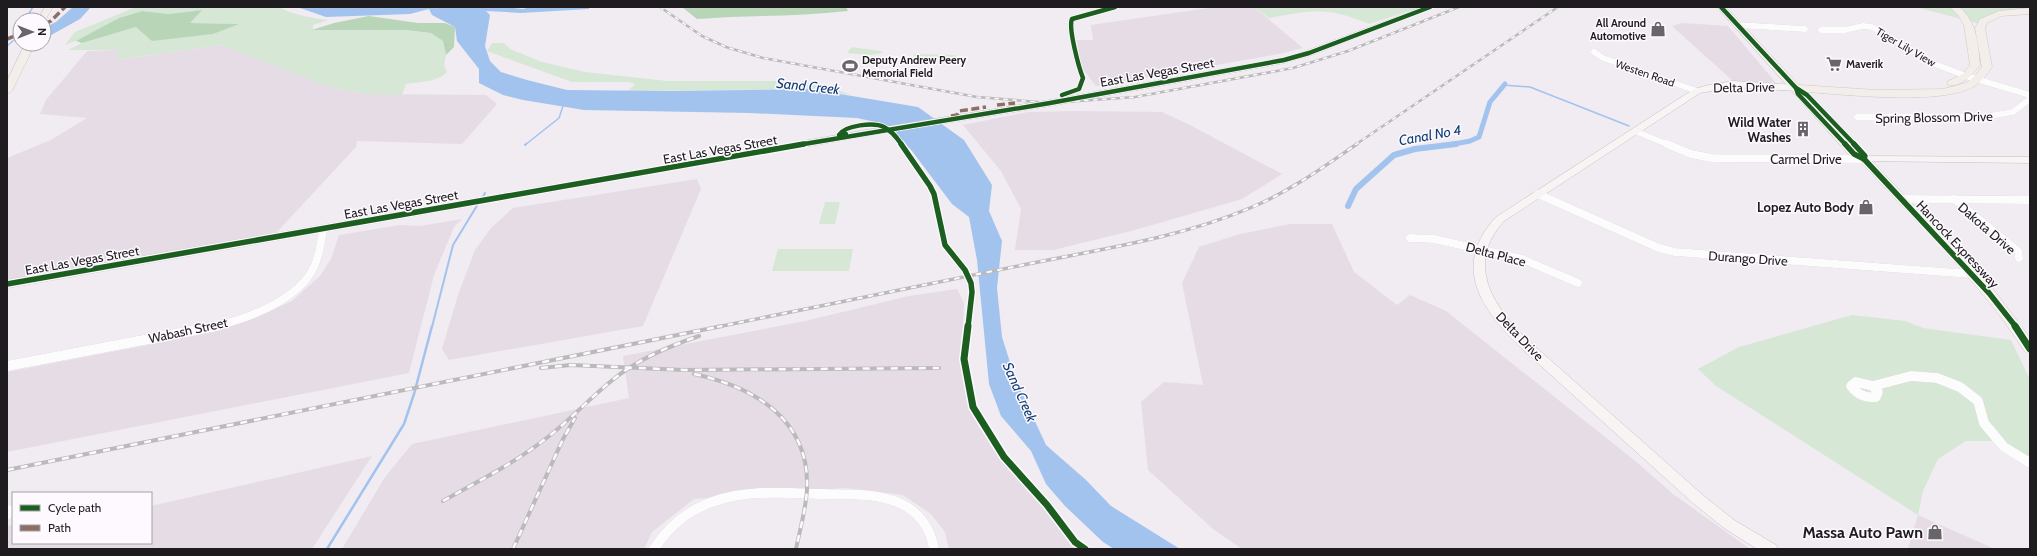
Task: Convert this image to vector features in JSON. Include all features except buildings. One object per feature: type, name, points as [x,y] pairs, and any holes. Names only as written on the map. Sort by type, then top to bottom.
[{"type":"main road","name":"Hancock Expressway","points":[[1721,7],[1796,88],[1798,94],[1850,150],[1864,159],[1971,274],[2004,311],[2030,349]]},
{"type":"main road","points":[[1897,93],[1943,85],[1966,76],[1975,65],[1973,47],[1966,18],[1954,7]]},
{"type":"main road","points":[[1796,88],[1914,95],[1948,92],[1978,80],[1987,67],[1980,28],[1983,21],[1999,14],[2030,11]]},
{"type":"main road","points":[[1973,47],[1980,49],[1986,55]]},
{"type":"main road","points":[[7,91],[26,52]]},
{"type":"street","name":"East Las Vegas Street","points":[[7,284],[872,132],[1050,103],[1297,57],[1430,7]]},
{"type":"street","points":[[1737,25],[1806,29]]},
{"type":"street","name":"Tiger Lily View","points":[[1821,30],[1845,30],[1864,26],[1872,27],[1935,64],[1966,76],[2030,96]]},
{"type":"street","name":"Westen Road","points":[[1594,52],[1602,58],[1697,91]]},
{"type":"street","name":"Delta Drive","points":[[1770,549],[1729,524],[1699,500],[1514,333],[1493,307],[1483,286],[1478,262],[1479,249],[1485,236],[1500,219],[1697,91],[1713,86],[1729,85],[1796,88]]},
{"type":"street","name":"Spring Blossom Drive","points":[[1857,117],[1984,117],[2013,112],[2030,99]]},
{"type":"street","name":"Carmel Drive","points":[[1635,132],[1691,154],[1712,158],[2030,160]]},
{"type":"street","name":"Durango Drive","points":[[1538,194],[1659,248],[1675,252],[1971,274]]},
{"type":"street","points":[[1901,199],[2030,200]]},
{"type":"street","name":"Dakota Drive","points":[[1954,200],[2018,251],[2019,258]]},
{"type":"street","name":"Wabash Street","points":[[7,366],[206,328],[252,314],[287,295],[308,277],[317,258],[324,229]]},
{"type":"street","name":"Delta Place","points":[[1410,238],[1434,239],[1522,259],[1578,283]]},
{"type":"street","points":[[1873,386],[1911,376],[1937,378],[1960,387],[1978,402],[1984,423],[2004,447],[2030,463]]},
{"type":"street","points":[[654,549],[664,534],[690,512],[713,501],[752,494],[869,495],[899,504],[914,513],[926,525],[930,533],[934,549]]},
{"type":"shaded area","points":[[1215,7],[1254,7],[1303,48],[1279,54],[1096,86],[1081,67],[1077,40],[1093,40],[1091,25]]},
{"type":"shaded area","points":[[1682,23],[1728,26],[1776,83],[1733,81],[1672,26]]},
{"type":"shaded area","points":[[222,45],[330,87],[365,94],[486,95],[497,104],[462,144],[357,141],[356,147],[276,233],[7,280],[7,158],[51,140],[87,118],[40,114],[46,100],[87,51],[121,50],[116,60]]},
{"type":"shaded area","points":[[1028,112],[1162,112],[1190,125],[1282,174],[1242,199],[1135,230],[1053,250],[1015,250],[1021,209],[1001,171],[963,125]]},
{"type":"shaded area","points":[[697,179],[701,189],[643,326],[449,360],[442,349],[458,295],[475,250],[491,228],[513,208]]},
{"type":"shaded area","points":[[462,219],[454,227],[434,275],[409,373],[7,452],[7,372],[199,335],[248,321],[292,301],[320,276],[331,259],[339,235],[400,225],[420,226]]},
{"type":"shaded area","points":[[1291,224],[1332,224],[1354,272],[1397,305],[1410,295],[1446,311],[1634,460],[1673,494],[1750,549],[1242,549],[1213,529],[1148,470],[1141,402],[1164,382],[1203,385],[1182,283],[1199,247],[1240,234]]},
{"type":"shaded area","points":[[957,289],[964,303],[962,355],[964,373],[971,396],[1014,466],[1042,504],[1088,549],[949,549],[945,532],[931,514],[903,495],[846,488],[694,499],[652,532],[644,549],[342,549],[385,477],[412,444],[629,398],[623,356],[805,321],[909,296]]},
{"type":"shaded area","points":[[372,456],[312,549],[7,549],[7,526],[12,525],[12,544],[152,544],[152,506]]},
{"type":"shaded area","name":"Massa Auto Pawn","points":[[1918,515],[1995,549],[1908,549]]},
{"type":"green space","points":[[136,7],[279,7],[303,16],[328,20],[313,25],[313,30],[406,30],[431,33],[443,41],[446,55],[444,66],[447,72],[439,78],[433,80],[406,84],[402,95],[365,94],[330,87],[222,45],[115,60],[120,50],[68,50],[82,43],[136,27],[175,38],[213,34],[238,24],[189,23],[201,10],[169,14],[141,11],[119,18],[88,36],[65,45],[75,32]]},
{"type":"green space","points":[[682,7],[846,7],[848,11],[697,19]]},
{"type":"green space","points":[[1254,7],[1429,7],[1409,11],[1369,24],[1341,14],[1319,11],[1269,18]]},
{"type":"green space","points":[[1915,7],[2030,7],[2030,11],[1999,14],[1981,24]]},
{"type":"green space","points":[[202,10],[190,23],[239,24],[213,34],[152,41],[136,27],[82,43],[76,41],[119,18],[142,11],[169,14]]},
{"type":"green space","points":[[369,16],[418,23],[445,23],[455,27],[454,47],[446,55],[443,41],[431,33],[406,30],[312,30],[334,23]]},
{"type":"green space","points":[[492,43],[504,43],[510,49],[542,62],[585,72],[667,81],[775,81],[825,86],[852,95],[810,89],[628,91],[635,84],[628,82],[572,82],[487,51]]},
{"type":"green space","points":[[852,47],[880,51],[883,53],[869,55],[847,53]]},
{"type":"green space","points":[[916,54],[955,55],[959,59],[913,56]]},
{"type":"green space","points":[[825,202],[840,202],[835,224],[819,224]]},
{"type":"green space","points":[[778,249],[853,249],[849,271],[772,271]]},
{"type":"green space","points":[[1852,315],[1905,321],[1923,328],[2011,340],[2030,380],[2030,459],[2003,441],[1966,441],[1938,459],[1923,491],[1918,515],[1716,386],[1698,369],[1739,347]]},
{"type":"water","points":[[73,7],[91,7],[80,19],[52,35],[52,24]]},
{"type":"water","name":"Sand Creek","points":[[297,7],[507,7],[523,9],[530,7],[589,7],[589,9],[521,13],[486,11],[490,15],[485,46],[490,61],[501,72],[567,90],[670,91],[810,89],[918,107],[964,140],[992,185],[989,211],[1002,241],[997,288],[1002,337],[1015,378],[1046,445],[1086,480],[1111,506],[1180,549],[1114,549],[1103,542],[1065,506],[1046,484],[1031,451],[1001,416],[989,384],[977,260],[969,217],[952,204],[912,151],[898,136],[880,123],[857,118],[750,113],[584,110],[523,100],[503,95],[479,83],[479,69],[457,41],[455,27],[432,15],[429,9],[410,14],[326,17]]},
{"type":"waterway","points":[[30,12],[33,7]]},
{"type":"waterway","points":[[7,46],[12,42]]},
{"type":"waterway","name":"Canal No 4","points":[[1451,145],[1470,141],[1479,137],[1490,102],[1505,84]]},
{"type":"waterway","points":[[1503,85],[1530,87],[1629,126]]},
{"type":"waterway","points":[[526,144],[525,145],[559,118],[563,106]]},
{"type":"waterway","name":"Canal No 4","points":[[1451,145],[1456,144]]},
{"type":"waterway","name":"Canal No 4","points":[[1348,206],[1356,189],[1394,155],[1415,149],[1451,145]]},
{"type":"waterway","points":[[482,199],[485,193]]},
{"type":"waterway","points":[[432,327],[453,245],[478,204]]},
{"type":"waterway","points":[[327,549],[404,424],[414,394],[432,326]]},
{"type":"railway","points":[[660,7],[702,36],[726,47],[763,58],[977,97],[1050,103],[1135,97],[1293,68],[1348,51],[1459,7]]},
{"type":"railway","points":[[1355,145],[1558,7]]},
{"type":"railway","points":[[717,327],[1112,248],[1196,227],[1250,208],[1278,195],[1305,179],[1357,144]]},
{"type":"railway","points":[[7,470],[722,326]]},
{"type":"railway","points":[[629,368],[675,345],[699,336]]},
{"type":"railway","points":[[541,368],[571,365],[629,368]]},
{"type":"railway","points":[[443,501],[532,449],[561,426],[610,382],[629,368]]},
{"type":"railway","points":[[629,368],[684,370],[939,368]]},
{"type":"railway","points":[[694,374],[716,380],[757,398],[774,410],[788,425],[799,443],[805,464],[807,489],[796,549]]},
{"type":"railway","points":[[513,549],[563,439],[575,418]]},
{"type":"marked path","points":[[52,20],[65,7]]},
{"type":"marked path","points":[[7,39],[12,37]]},
{"type":"marked path","points":[[997,105],[1015,103]]},
{"type":"marked path","points":[[951,116],[957,115],[959,111],[986,107]]},
{"type":"cycle path","points":[[1062,95],[1079,89],[1083,78],[1077,65],[1076,49],[1070,24],[1072,19],[1115,7]]},
{"type":"cycle path","points":[[7,284],[872,132],[1050,103],[1284,60],[1309,53],[1430,7]]},
{"type":"cycle path","points":[[1721,7],[1796,88],[1807,95],[1865,156],[1864,159]]},
{"type":"cycle path","points":[[1796,88],[1798,94],[1854,154],[1864,159],[1989,293],[2016,327],[2030,349]]},
{"type":"cycle path","points":[[846,134],[839,135],[844,129],[861,125],[883,126],[896,136],[930,186],[934,194],[945,245],[965,270],[971,283],[972,292],[964,359],[973,407],[1004,457],[1047,505],[1075,542],[1085,549]]},
{"type":"place","name":"All Around Automotive","points":[[1658,29]]},
{"type":"place","name":"Maverik","points":[[1834,64]]},
{"type":"place","name":"Deputy Andrew Peery Memorial Field","points":[[850,66]]},
{"type":"place","name":"Wild Water Washes","points":[[1803,129]]},
{"type":"place","name":"Lopez Auto Body","points":[[1866,207]]},
{"type":"place","name":"Massa Auto Pawn","points":[[1935,532]]}]
